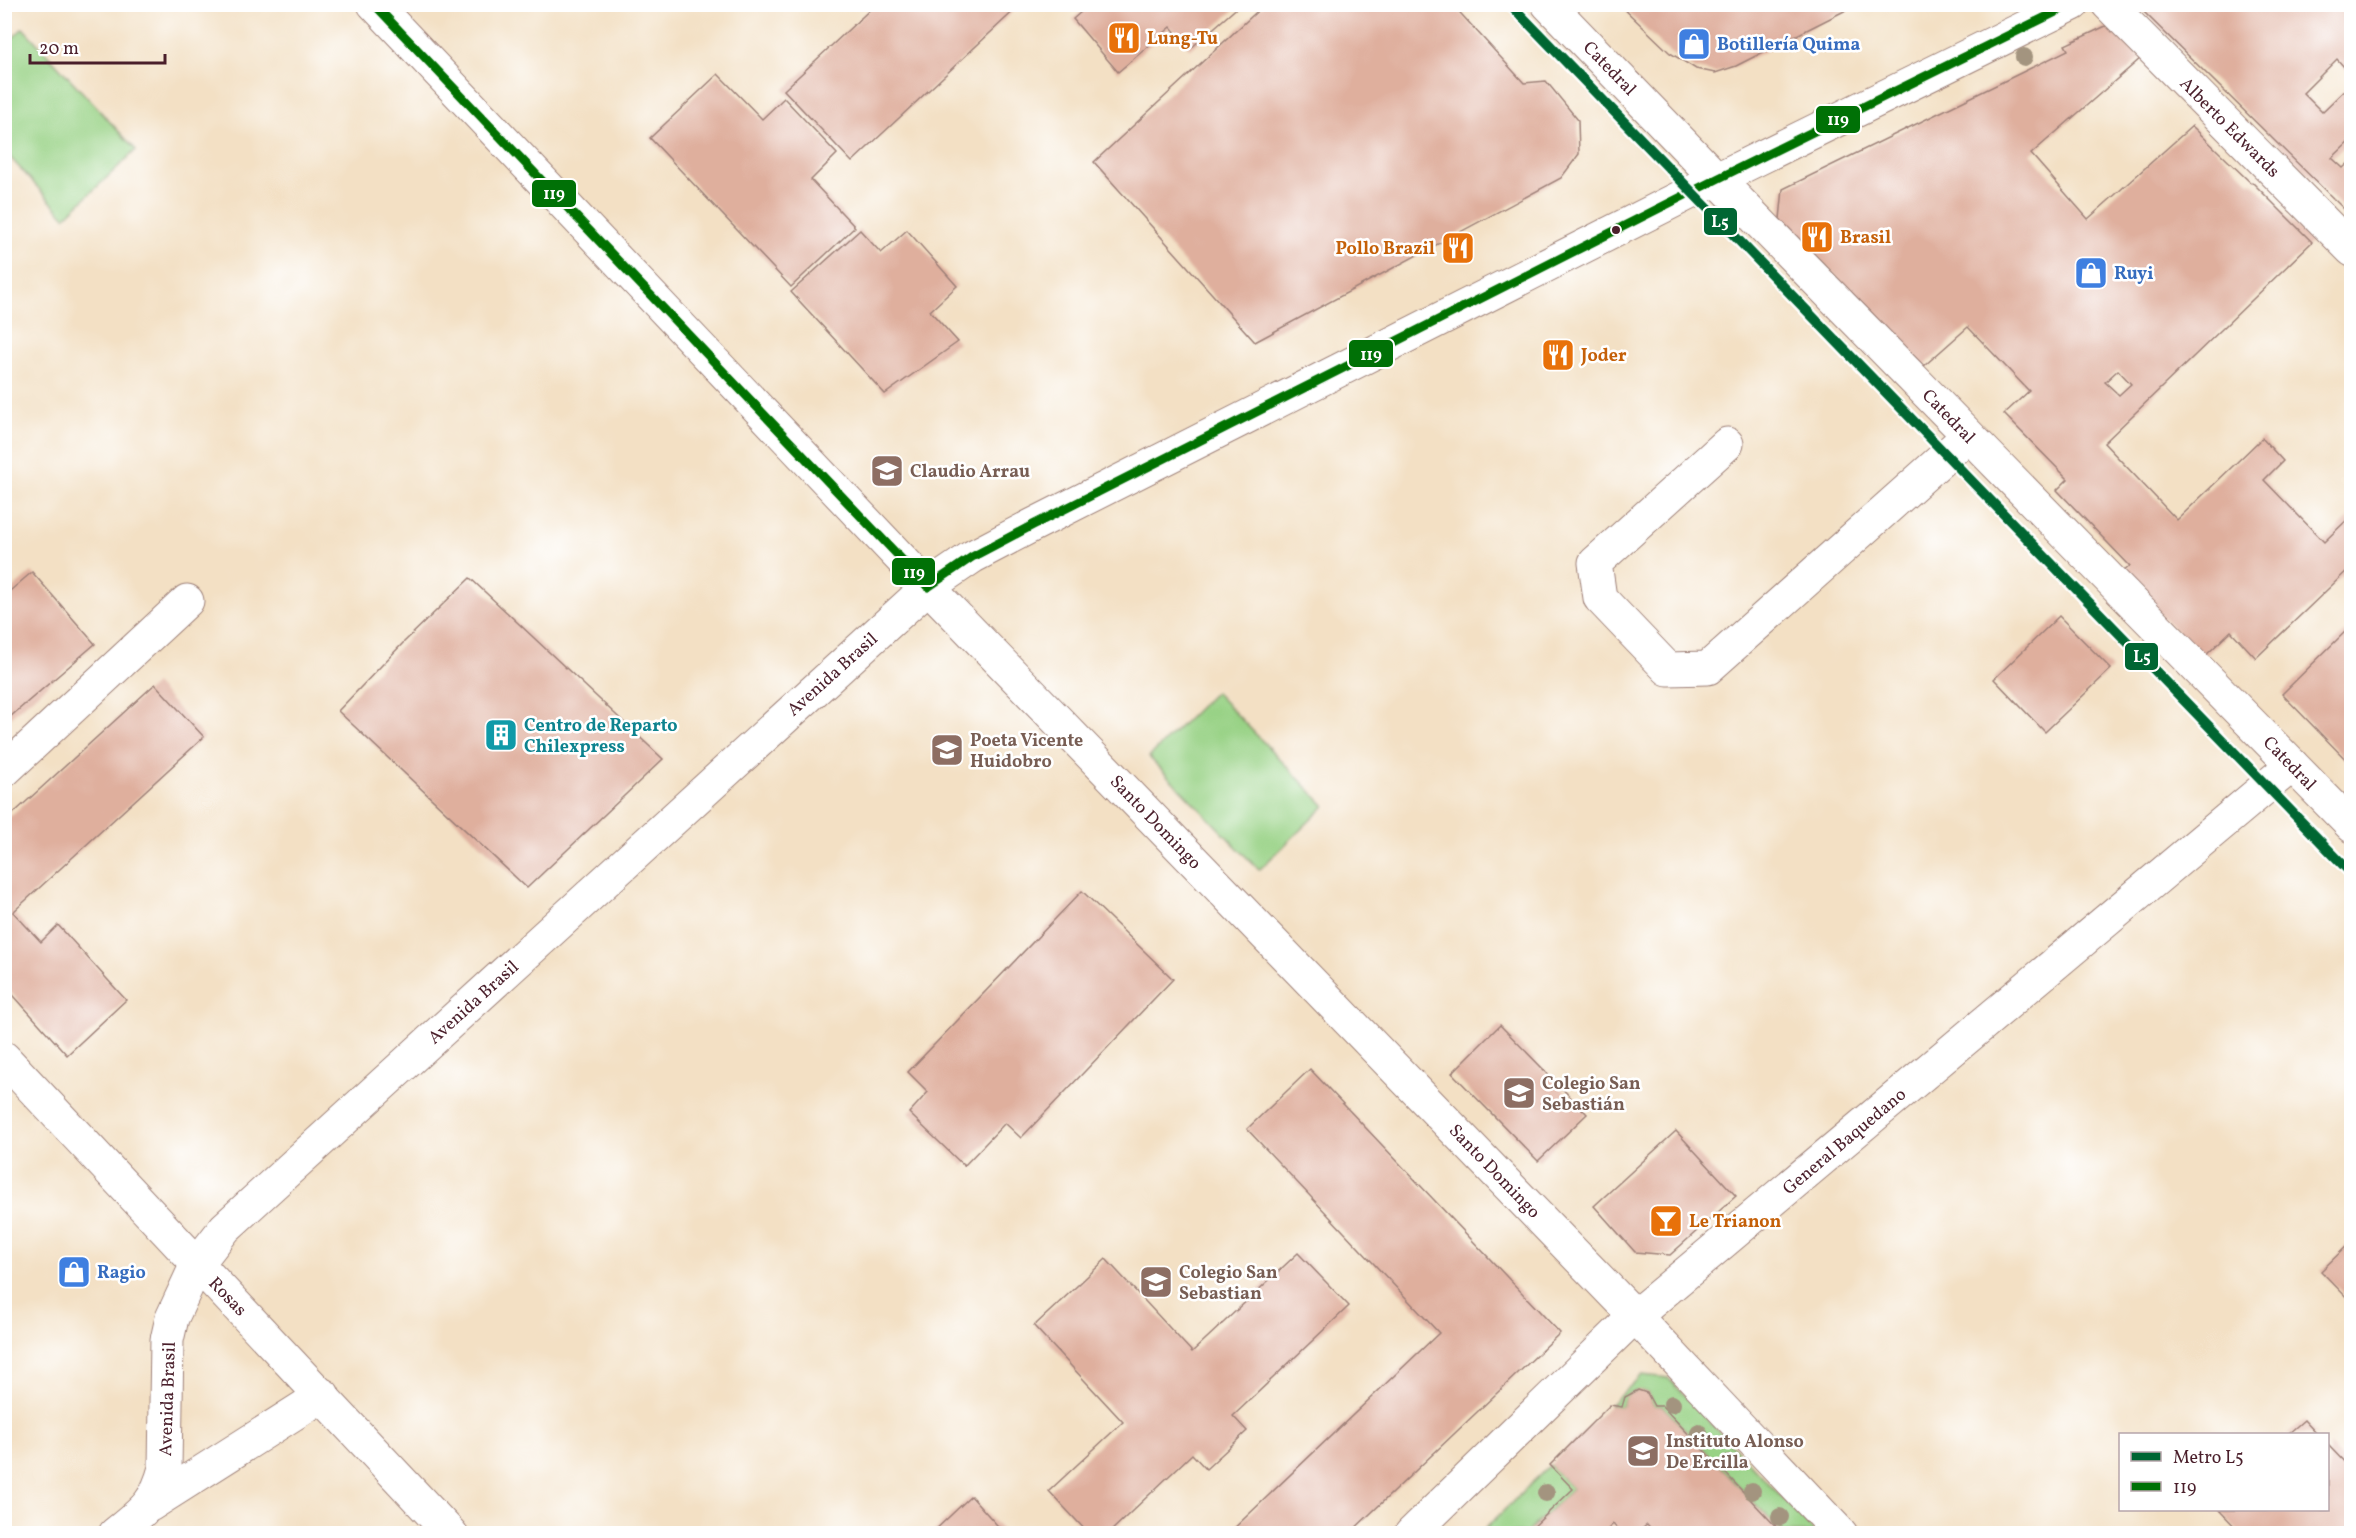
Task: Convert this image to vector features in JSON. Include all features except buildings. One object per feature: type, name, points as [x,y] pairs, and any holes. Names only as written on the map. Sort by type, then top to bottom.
[{"type":"street","name":"Santo Domingo","points":[[375,4],[928,586],[1635,1316],[1841,1533]]},
{"type":"street","name":"Catedral","points":[[1548,4],[1968,436],[2352,826]]},
{"type":"street","name":"Avenida Brasil","points":[[115,1533],[150,1505],[161,1485],[165,1468],[167,1340],[172,1318],[197,1264],[225,1228],[928,586],[972,558],[1033,525],[1717,179],[2073,4]]},
{"type":"street","name":"Alberto Edwards","points":[[2108,4],[2352,250]]},
{"type":"street","points":[[1727,444],[1595,563],[1600,598],[1668,669],[1708,668],[1968,436]]},
{"type":"street","points":[[4,771],[187,602]]},
{"type":"street","name":"General Baquedano","points":[[1410,1533],[1635,1316],[2292,765]]},
{"type":"street","name":"Rosas","points":[[4,1058],[451,1533]]},
{"type":"street","points":[[150,1505],[323,1395]]},
{"type":"green space","points":[[23,28],[136,150],[65,217],[5,152],[5,45]]},
{"type":"green space","points":[[1215,692],[1325,806],[1259,870],[1149,757]]},
{"type":"green space","points":[[1642,1375],[1668,1378],[1814,1531],[1811,1533],[1783,1533],[1662,1406],[1654,1406],[1647,1393],[1634,1391],[1627,1395],[1622,1407],[1610,1405]]},
{"type":"green space","points":[[1550,1465],[1573,1489],[1526,1533],[1480,1534]]},
{"type":"metro line","name":"L5","points":[[1510,4],[2352,874]]},
{"type":"transit line","name":"119","points":[[374,4],[928,587],[972,557],[1033,525],[1717,179],[2072,4]]},
{"type":"place","name":"Lung-Tu","points":[[1124,38]]},
{"type":"place","name":"Botillería Quima","points":[[1694,44]]},
{"type":"place","name":"Brasil","points":[[1817,237]]},
{"type":"place","name":"Pollo Brazil","points":[[1458,248]]},
{"type":"place","name":"Ruyi","points":[[2091,273]]},
{"type":"place","name":"Joder","points":[[1558,355]]},
{"type":"place","name":"Claudio Arrau","points":[[887,471]]},
{"type":"place","name":"Centro de Reparto Chilexpress","points":[[501,735]]},
{"type":"place","name":"Poeta Vicente Huidobro","points":[[947,750]]},
{"type":"place","name":"Colegio San Sebastián","points":[[1519,1093]]},
{"type":"place","name":"Le Trianon","points":[[1666,1221]]},
{"type":"place","name":"Ragio","points":[[74,1272]]},
{"type":"place","name":"Colegio San Sebastian","points":[[1156,1282]]},
{"type":"place","name":"Instituto Alonso De Ercilla","points":[[1643,1451]]}]
